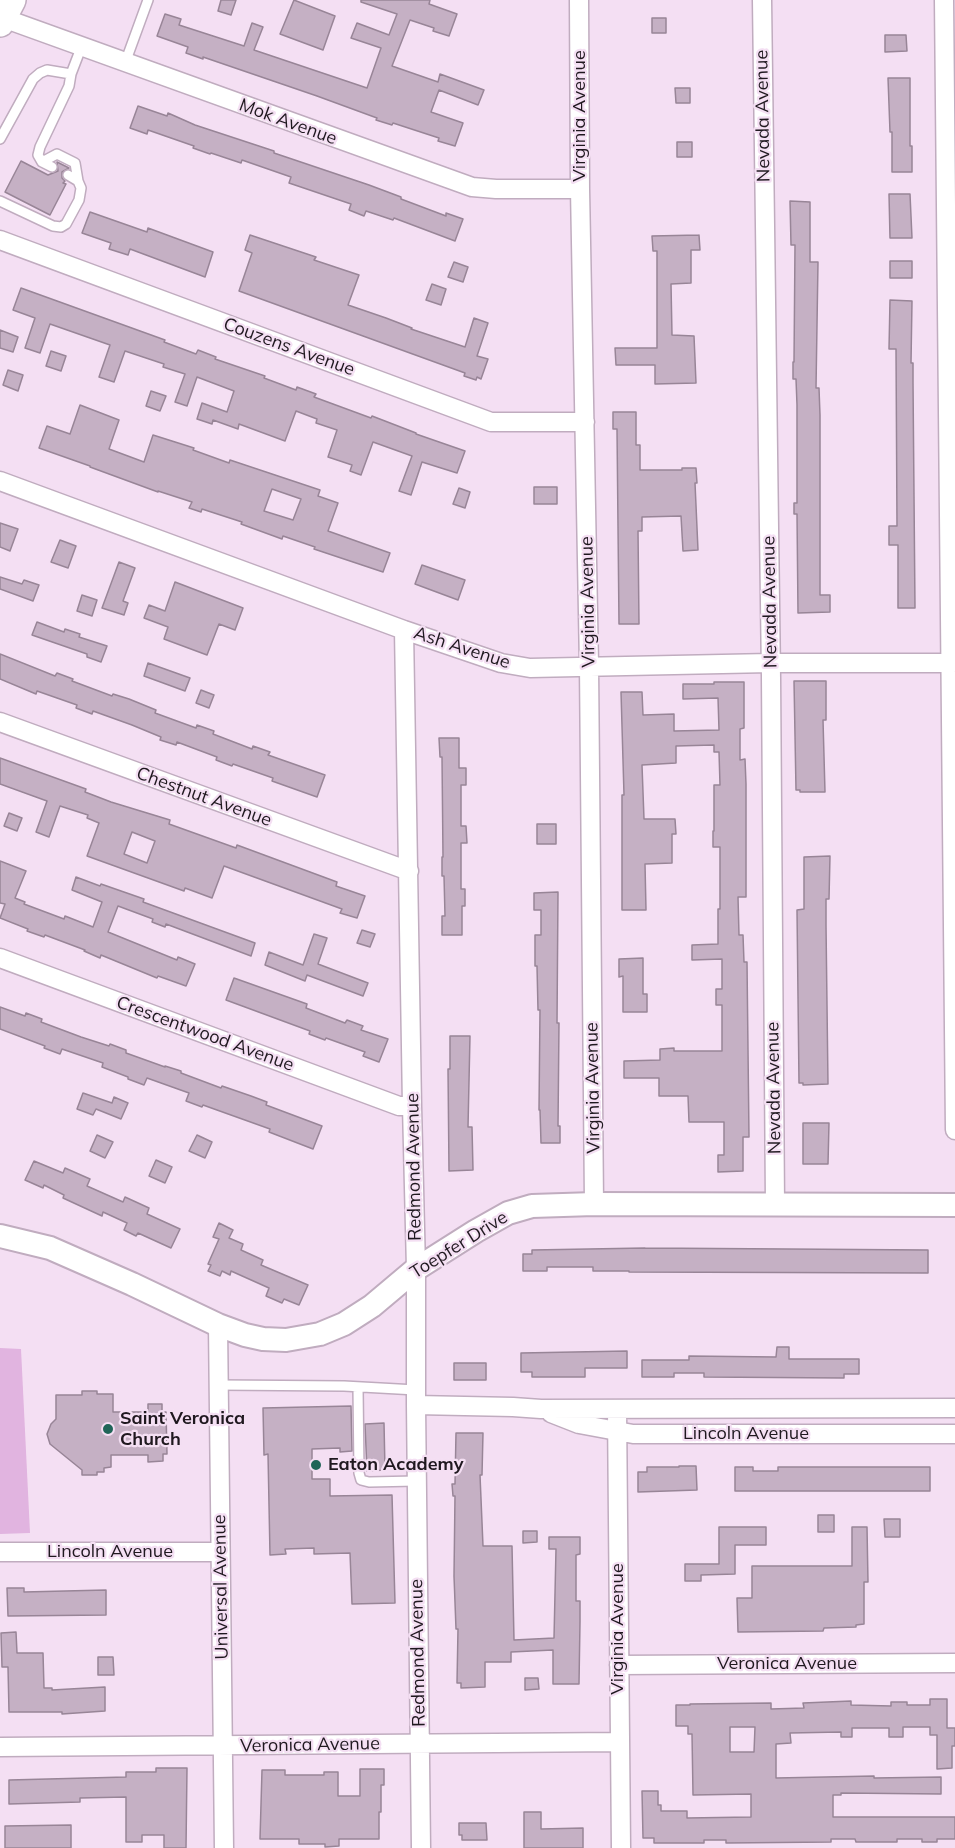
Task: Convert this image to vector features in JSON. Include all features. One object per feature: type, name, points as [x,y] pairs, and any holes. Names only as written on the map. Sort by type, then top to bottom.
[{"type":"street","name":"Virginia Avenue","points":[[579,0],[594,1204]]},
{"type":"street","name":"Nevada Avenue","points":[[762,0],[775,1205]]},
{"type":"street","points":[[944,0],[950,75],[955,1130]]},
{"type":"street","name":"Mok Avenue","points":[[5,14],[81,48],[472,187],[580,189]]},
{"type":"street","name":"Couzens Avenue","points":[[2,245],[491,422],[585,422]]},
{"type":"street","name":"Ash Avenue","points":[[0,481],[404,630],[501,663],[530,668],[770,663],[951,663]]},
{"type":"street","name":"Redmond Avenue","points":[[404,630],[416,1269],[416,1480],[421,1848]]},
{"type":"street","name":"Chestnut Avenue","points":[[0,722],[409,871]]},
{"type":"street","name":"Crescentwood Avenue","points":[[0,958],[394,1104],[412,1106]]},
{"type":"street","name":"Toepfer Drive","points":[[0,1236],[50,1248],[218,1325],[245,1335],[286,1340],[320,1334],[344,1324],[372,1306],[416,1269],[476,1231],[508,1213],[532,1206],[594,1204],[955,1205]]},
{"type":"street","name":"Universal Avenue","points":[[218,1325],[224,1848]]},
{"type":"street","name":"Lincoln Avenue","points":[[416,1397],[542,1409],[955,1407]]},
{"type":"street","name":"Lincoln Avenue","points":[[542,1409],[579,1424],[633,1434],[955,1434]]},
{"type":"street","name":"Virginia Avenue","points":[[617,1409],[621,1848]]},
{"type":"street","name":"Lincoln Avenue","points":[[0,1552],[220,1552]]},
{"type":"street","name":"Veronica Avenue","points":[[619,1665],[955,1663]]},
{"type":"street","name":"Veronica Avenue","points":[[0,1747],[619,1742]]},
{"type":"lane","points":[[125,63],[148,0]]},
{"type":"lane","points":[[52,167],[42,162],[38,155],[69,86],[70,74],[81,48]]},
{"type":"lane","points":[[0,140],[33,79],[47,70],[70,74]]},
{"type":"lane","points":[[0,201],[53,226],[66,225],[79,200],[81,188],[75,163],[57,154],[42,162]]},
{"type":"lane","points":[[68,175],[78,181]]},
{"type":"lane","points":[[218,1385],[358,1387],[416,1397]]},
{"type":"lane","points":[[358,1387],[361,1480],[369,1482],[416,1480]]},
{"type":"shaded area","points":[[0,1348],[21,1349],[30,1533],[0,1534]]},
{"type":"building","points":[[221,0],[236,0],[231,15],[218,11]]},
{"type":"building","points":[[294,0],[335,16],[323,50],[280,34]]},
{"type":"building","points":[[361,0],[430,0],[429,4],[457,14],[449,36],[410,20],[392,66],[438,82],[440,74],[484,90],[478,105],[439,90],[431,112],[463,123],[455,146],[438,141],[439,138],[376,120],[377,118],[317,96],[186,53],[188,47],[157,36],[165,14],[181,19],[179,25],[244,46],[252,23],[263,27],[254,50],[367,88],[381,48],[351,38],[357,23],[389,35],[397,14],[361,2]]},
{"type":"building","points":[[652,18],[666,18],[666,33],[652,33]]},
{"type":"building","points":[[885,35],[906,35],[907,51],[885,52]]},
{"type":"building","points":[[888,78],[910,78],[912,172],[892,172]]},
{"type":"building","points":[[675,88],[690,88],[690,103],[676,103]]},
{"type":"building","points":[[138,106],[167,116],[168,113],[195,125],[369,185],[446,216],[446,213],[463,219],[455,241],[394,218],[393,220],[366,211],[364,216],[349,210],[351,204],[289,183],[291,177],[242,160],[241,163],[210,154],[148,130],[147,134],[130,128]]},
{"type":"building","points":[[677,142],[692,142],[692,157],[677,157]]},
{"type":"building","points":[[21,161],[48,175],[58,171],[57,162],[69,168],[62,172],[62,178],[65,181],[63,183],[66,184],[50,215],[5,192]]},
{"type":"building","points":[[889,194],[910,194],[912,238],[890,238]]},
{"type":"building","points":[[790,201],[810,202],[810,262],[818,262],[816,388],[819,388],[820,415],[820,595],[830,595],[830,612],[798,613],[797,514],[794,514],[794,503],[797,503],[797,405],[796,379],[793,379],[795,245],[791,245]]},
{"type":"building","points":[[90,212],[147,232],[148,228],[213,252],[205,277],[130,249],[128,255],[109,249],[111,243],[82,233]]},
{"type":"building","points":[[250,235],[316,257],[314,260],[359,275],[348,305],[411,329],[465,347],[474,318],[488,323],[477,356],[488,359],[481,379],[477,377],[476,380],[464,376],[465,373],[239,291],[252,253],[245,250]]},
{"type":"building","points":[[699,235],[700,250],[691,250],[691,283],[671,284],[672,335],[694,336],[696,383],[655,384],[655,365],[616,365],[615,348],[657,348],[657,251],[653,251],[652,236]]},
{"type":"building","points":[[890,261],[912,261],[912,278],[890,278]]},
{"type":"building","points":[[454,262],[468,267],[463,282],[448,277]]},
{"type":"building","points":[[432,284],[446,289],[441,305],[426,300]]},
{"type":"building","points":[[21,288],[165,340],[164,342],[196,354],[198,350],[216,357],[215,359],[265,376],[264,378],[296,390],[297,387],[316,394],[314,397],[465,451],[457,473],[422,462],[411,495],[399,491],[412,456],[373,442],[361,475],[350,471],[352,465],[328,457],[337,430],[316,423],[317,419],[296,411],[285,441],[239,424],[238,429],[213,420],[212,424],[197,419],[202,403],[227,412],[234,391],[197,377],[187,406],[175,402],[185,374],[163,367],[164,364],[125,351],[114,382],[99,377],[110,345],[50,324],[40,353],[25,348],[35,318],[13,310]]},
{"type":"building","points":[[890,300],[912,301],[915,608],[898,608],[898,545],[889,545],[889,526],[897,526],[896,349],[889,349]]},
{"type":"building","points":[[0,330],[18,337],[13,352],[0,348]]},
{"type":"building","points":[[51,351],[66,356],[61,371],[46,366]]},
{"type":"building","points":[[8,370],[23,375],[18,391],[3,385]]},
{"type":"building","points":[[151,391],[166,396],[160,411],[146,406]]},
{"type":"building","points":[[80,405],[119,420],[109,449],[144,462],[153,435],[194,448],[193,450],[229,463],[230,460],[320,490],[318,496],[338,503],[328,531],[390,553],[383,572],[283,536],[282,539],[241,524],[242,522],[202,509],[201,512],[189,508],[192,502],[158,492],[39,448],[47,426],[70,434]],"holes":[[[272,489],[301,499],[293,520],[264,511]]]},
{"type":"building","points":[[613,412],[636,412],[636,445],[640,445],[640,470],[696,468],[698,550],[683,551],[681,516],[642,517],[642,531],[638,531],[639,624],[619,624],[617,429],[613,429]]},
{"type":"building","points":[[534,487],[557,487],[557,504],[534,504]]},
{"type":"building","points":[[459,488],[470,492],[465,508],[453,504]]},
{"type":"building","points":[[0,523],[18,529],[10,551],[0,547]]},
{"type":"building","points":[[60,540],[76,546],[68,568],[51,562]]},
{"type":"building","points":[[119,562],[135,568],[123,601],[128,603],[124,615],[102,608]]},
{"type":"building","points":[[422,565],[465,580],[458,600],[415,584]]},
{"type":"building","points":[[0,577],[22,584],[24,580],[39,585],[33,601],[0,589]]},
{"type":"building","points":[[175,582],[243,608],[235,630],[219,624],[207,655],[164,639],[168,627],[144,618],[149,605],[165,611]]},
{"type":"building","points":[[82,595],[97,600],[92,616],[77,611]]},
{"type":"building","points":[[37,622],[64,632],[65,629],[80,634],[79,637],[107,646],[101,662],[87,657],[87,654],[32,635]]},
{"type":"building","points":[[0,654],[55,676],[57,673],[73,679],[72,681],[112,696],[113,694],[129,699],[156,710],[155,713],[196,728],[197,725],[214,731],[213,734],[252,749],[253,746],[270,752],[268,755],[325,775],[317,797],[272,781],[273,778],[216,760],[217,757],[177,742],[176,745],[160,740],[161,737],[132,725],[93,711],[92,714],[76,708],[77,705],[37,691],[36,694],[0,679]]},
{"type":"building","points":[[148,663],[190,678],[185,691],[144,676]]},
{"type":"building","points":[[794,681],[826,681],[826,720],[823,720],[825,792],[796,790]]},
{"type":"building","points":[[714,682],[744,682],[744,728],[740,729],[740,760],[745,759],[746,897],[738,897],[739,935],[743,935],[744,962],[747,962],[749,1137],[743,1137],[743,1171],[718,1172],[718,1155],[724,1155],[724,1122],[689,1122],[688,1096],[659,1096],[659,1078],[624,1078],[624,1061],[660,1060],[660,1049],[722,1051],[722,1005],[716,1005],[716,989],[722,989],[722,959],[692,960],[692,945],[718,944],[720,847],[713,847],[713,831],[714,785],[720,785],[719,752],[714,752],[714,745],[676,746],[676,763],[642,765],[644,819],[675,819],[676,834],[672,834],[672,863],[645,864],[646,910],[622,910],[622,795],[624,795],[621,692],[642,692],[643,715],[674,714],[674,731],[719,730],[718,698],[683,699],[683,684],[714,684]]},
{"type":"building","points":[[201,690],[214,695],[209,708],[196,703]]},
{"type":"building","points":[[439,738],[459,738],[459,768],[466,768],[466,785],[461,785],[461,826],[466,826],[467,843],[461,843],[461,889],[465,889],[465,906],[462,906],[462,935],[442,935],[442,916],[445,916],[444,876],[442,876],[442,757],[440,757]]},
{"type":"building","points":[[0,758],[86,789],[85,792],[111,802],[170,820],[169,824],[236,848],[237,845],[337,882],[336,886],[365,896],[357,918],[340,913],[342,909],[224,866],[212,898],[185,888],[184,891],[87,856],[99,823],[87,818],[88,815],[60,806],[49,837],[36,832],[47,801],[0,784]],"holes":[[[132,832],[155,841],[147,863],[124,854]]]},
{"type":"building","points":[[9,813],[22,818],[17,831],[4,826]]},
{"type":"building","points":[[537,824],[556,824],[556,844],[537,844]]},
{"type":"building","points":[[830,856],[829,899],[826,899],[828,1084],[803,1085],[799,1083],[797,910],[804,909],[804,857]]},
{"type":"building","points":[[0,861],[26,871],[15,898],[25,902],[24,904],[93,927],[102,902],[72,890],[76,877],[144,899],[143,902],[255,943],[251,956],[166,924],[165,927],[152,922],[153,919],[118,906],[108,932],[177,960],[178,957],[195,964],[186,986],[158,976],[157,978],[101,955],[100,958],[45,935],[44,937],[27,931],[28,929],[0,918],[5,904],[0,903]]},
{"type":"building","points":[[558,892],[557,1023],[559,1023],[558,1126],[560,1126],[560,1143],[541,1143],[540,1010],[538,1010],[537,966],[535,966],[535,935],[541,935],[541,910],[534,910],[534,893]]},
{"type":"building","points":[[362,930],[375,934],[370,947],[357,943]]},
{"type":"building","points":[[314,934],[327,938],[318,964],[368,983],[363,996],[307,975],[305,981],[265,965],[269,952],[303,965]]},
{"type":"building","points":[[643,958],[643,994],[647,994],[647,1012],[623,1012],[623,976],[619,977],[619,959]]},
{"type":"building","points":[[234,978],[307,1004],[306,1008],[345,1023],[347,1020],[363,1026],[361,1030],[388,1039],[379,1062],[363,1056],[365,1052],[326,1038],[325,1040],[309,1034],[310,1031],[226,1000]]},
{"type":"building","points":[[0,1007],[25,1016],[26,1013],[42,1019],[41,1022],[81,1037],[109,1046],[110,1044],[126,1050],[126,1053],[181,1071],[181,1073],[221,1088],[222,1086],[251,1096],[267,1102],[266,1105],[322,1126],[313,1149],[269,1132],[270,1129],[186,1101],[189,1093],[147,1078],[144,1085],[102,1067],[103,1063],[62,1049],[60,1054],[0,1029]]},
{"type":"building","points":[[450,1036],[470,1036],[468,1127],[472,1127],[473,1170],[449,1171]]},
{"type":"building","points":[[83,1093],[112,1103],[114,1097],[128,1103],[121,1119],[96,1109],[93,1115],[77,1109]]},
{"type":"building","points":[[803,1123],[829,1123],[828,1164],[803,1164]]},
{"type":"building","points":[[97,1135],[113,1142],[105,1158],[90,1151]]},
{"type":"building","points":[[197,1135],[212,1142],[205,1158],[189,1151]]},
{"type":"building","points":[[156,1160],[172,1167],[165,1183],[149,1176]]},
{"type":"building","points":[[34,1161],[63,1173],[65,1168],[90,1179],[87,1186],[123,1202],[125,1197],[149,1208],[147,1214],[180,1229],[171,1248],[138,1233],[136,1236],[124,1230],[127,1223],[103,1212],[102,1216],[63,1198],[64,1195],[44,1185],[43,1188],[25,1180]]},
{"type":"building","points":[[219,1223],[233,1230],[229,1238],[243,1244],[241,1250],[263,1260],[261,1265],[308,1285],[299,1305],[284,1299],[282,1303],[266,1296],[269,1288],[231,1271],[230,1275],[222,1271],[220,1276],[208,1271],[211,1265],[208,1264],[219,1239],[213,1237]]},
{"type":"building","points":[[645,1248],[928,1250],[928,1273],[629,1272],[593,1271],[593,1267],[547,1267],[547,1271],[523,1271],[523,1254],[532,1254],[532,1250]]},
{"type":"building","points":[[777,1347],[789,1347],[789,1359],[859,1359],[859,1374],[844,1374],[844,1378],[704,1377],[704,1373],[674,1373],[674,1377],[642,1377],[642,1360],[689,1360],[689,1356],[776,1357]]},
{"type":"building","points":[[627,1351],[627,1368],[585,1368],[585,1377],[532,1377],[532,1372],[521,1372],[521,1353]]},
{"type":"building","points":[[454,1363],[486,1363],[486,1380],[454,1380]]},
{"type":"building","name":"Saint Veronica Church","points":[[82,1391],[113,1394],[113,1412],[148,1412],[148,1404],[162,1404],[162,1412],[166,1412],[167,1454],[163,1454],[163,1461],[148,1462],[148,1455],[111,1455],[111,1467],[104,1468],[104,1472],[97,1472],[97,1475],[82,1475],[82,1470],[50,1444],[47,1434],[56,1419],[56,1395],[82,1395]]},
{"type":"building","points":[[351,1406],[352,1451],[340,1452],[340,1448],[312,1449],[312,1479],[330,1479],[330,1496],[392,1495],[395,1603],[352,1604],[350,1553],[314,1554],[314,1548],[285,1549],[286,1554],[270,1555],[268,1454],[264,1455],[263,1408]]},
{"type":"building","points":[[384,1423],[385,1470],[367,1471],[365,1424]]},
{"type":"building","points":[[456,1433],[483,1433],[482,1475],[480,1475],[483,1546],[512,1546],[514,1640],[554,1638],[556,1549],[549,1549],[549,1537],[580,1537],[580,1554],[576,1555],[576,1601],[580,1601],[579,1684],[553,1684],[553,1650],[511,1652],[511,1662],[485,1662],[485,1687],[461,1688],[461,1683],[457,1683],[458,1629],[456,1629],[454,1576],[455,1496],[453,1496],[452,1484],[455,1484]]},
{"type":"building","points":[[696,1466],[697,1490],[638,1492],[638,1472],[647,1472],[647,1467]]},
{"type":"building","points":[[735,1467],[753,1467],[753,1471],[778,1471],[778,1467],[930,1467],[930,1491],[735,1491]]},
{"type":"building","points":[[818,1515],[834,1515],[834,1532],[818,1532]]},
{"type":"building","points":[[884,1519],[900,1519],[900,1537],[885,1537]]},
{"type":"building","points":[[719,1527],[766,1527],[766,1545],[735,1545],[735,1574],[701,1575],[701,1581],[685,1581],[685,1564],[719,1564]]},
{"type":"building","points":[[852,1527],[867,1527],[868,1582],[864,1582],[864,1624],[856,1625],[856,1627],[824,1628],[823,1631],[738,1632],[737,1598],[752,1598],[752,1566],[852,1566]]},
{"type":"building","points":[[523,1531],[537,1531],[537,1542],[523,1543]]},
{"type":"building","points":[[7,1588],[24,1588],[24,1592],[106,1590],[106,1615],[8,1616]]},
{"type":"building","points":[[16,1632],[17,1653],[43,1653],[44,1688],[52,1688],[52,1690],[105,1687],[105,1711],[62,1714],[62,1712],[9,1712],[8,1667],[2,1667],[1,1633]]},
{"type":"building","points":[[98,1657],[113,1657],[114,1675],[98,1675]]},
{"type":"building","points":[[525,1678],[538,1678],[539,1689],[525,1690]]},
{"type":"building","points":[[930,1699],[947,1699],[947,1728],[955,1728],[952,1768],[937,1769],[937,1735],[930,1735],[930,1727],[903,1727],[903,1737],[889,1737],[889,1728],[852,1728],[852,1737],[841,1737],[841,1732],[790,1733],[791,1743],[776,1744],[776,1778],[941,1777],[941,1794],[841,1793],[841,1795],[833,1795],[833,1817],[955,1817],[955,1839],[937,1839],[937,1842],[922,1842],[922,1839],[897,1839],[897,1842],[856,1842],[855,1839],[831,1839],[831,1842],[726,1843],[726,1840],[704,1840],[704,1843],[654,1843],[654,1838],[643,1838],[642,1791],[658,1791],[658,1805],[661,1805],[661,1811],[687,1811],[687,1818],[751,1817],[751,1794],[693,1795],[692,1734],[688,1734],[688,1726],[676,1726],[676,1705],[771,1703],[771,1709],[804,1708],[803,1703],[851,1701],[851,1705],[891,1706],[891,1702],[907,1702],[907,1705],[930,1705]],"holes":[[[730,1727],[755,1727],[754,1752],[730,1752]]]},
{"type":"building","points":[[156,1768],[187,1768],[186,1848],[164,1848],[164,1835],[142,1835],[142,1842],[126,1842],[126,1797],[80,1798],[80,1802],[9,1804],[9,1780],[126,1777],[126,1772],[156,1772]]},
{"type":"building","points":[[360,1769],[384,1769],[384,1785],[381,1785],[381,1812],[379,1812],[379,1839],[339,1839],[339,1846],[325,1847],[325,1844],[299,1844],[299,1839],[260,1839],[262,1770],[285,1770],[285,1775],[324,1775],[324,1772],[338,1772],[338,1796],[360,1796]]},
{"type":"building","points":[[524,1812],[541,1812],[541,1829],[583,1828],[583,1848],[524,1848]]},
{"type":"building","points":[[459,1823],[486,1823],[487,1840],[462,1840],[462,1835],[459,1835]]},
{"type":"building","points":[[71,1825],[71,1848],[5,1848],[5,1826]]},
{"type":"place","name":"Saint Veronica Church","points":[[108,1429]]},
{"type":"place","name":"Eaton Academy","points":[[316,1465]]}]
